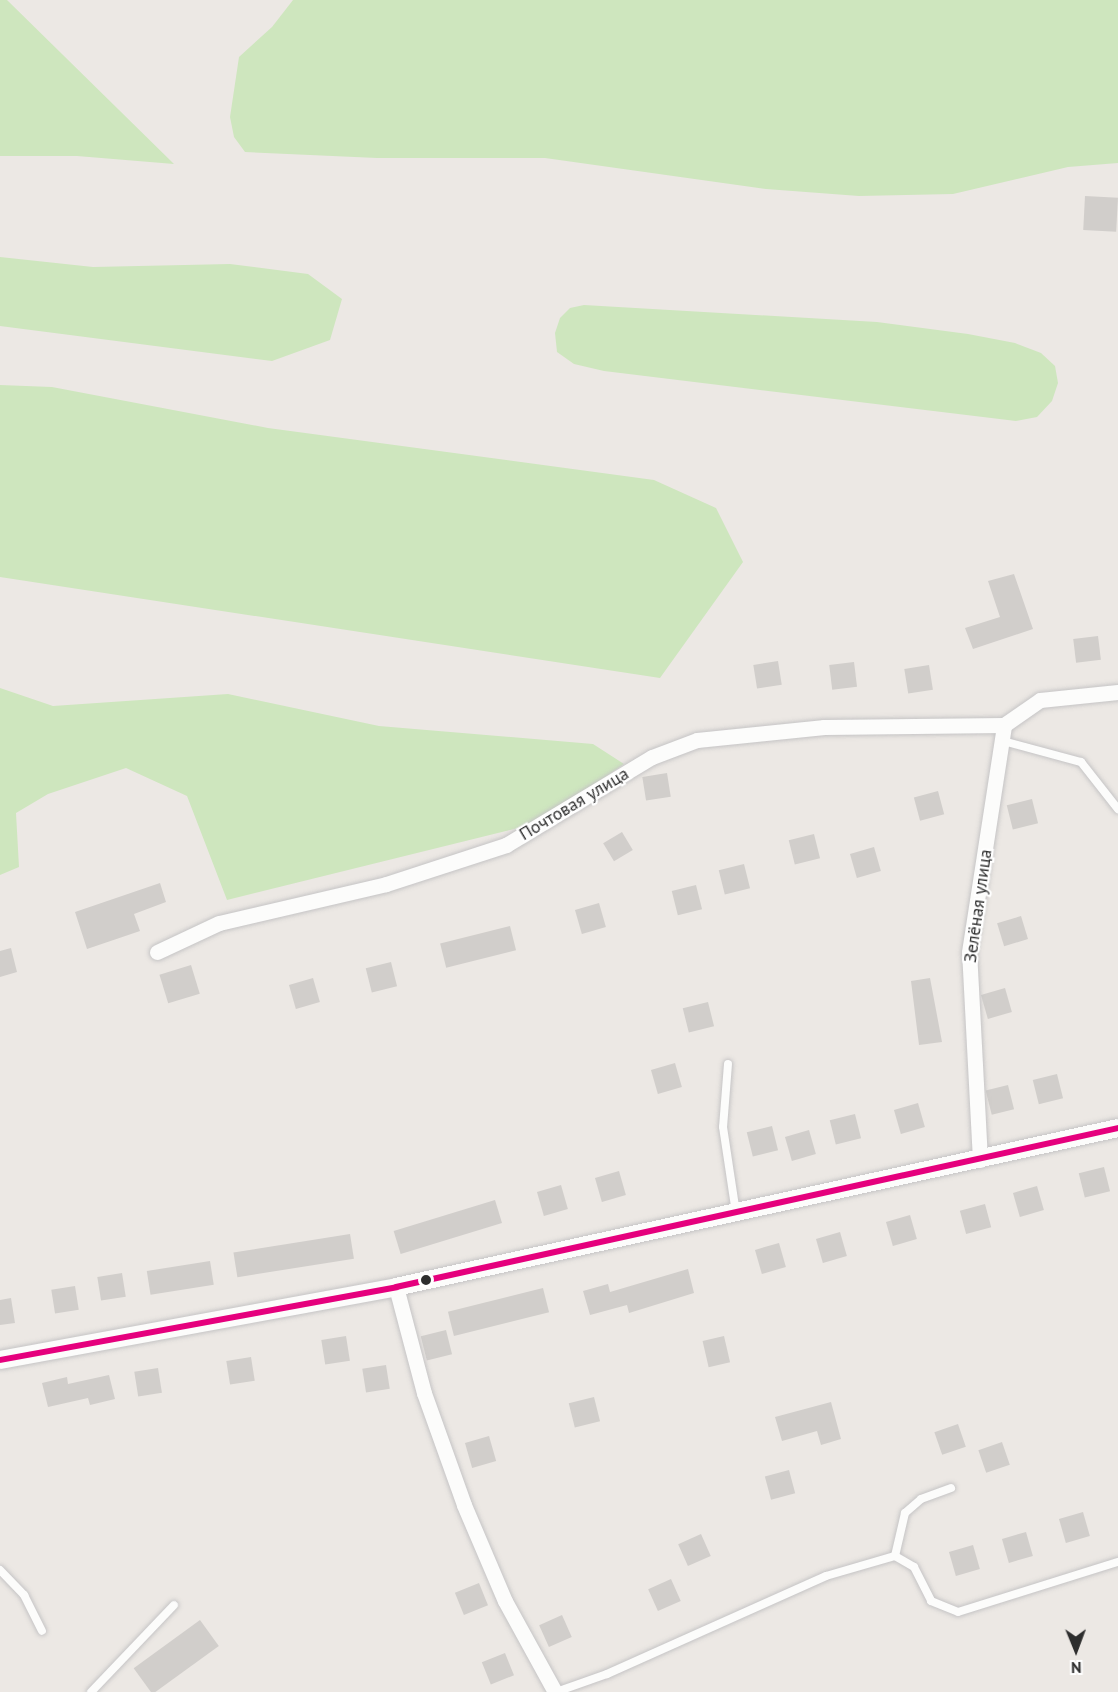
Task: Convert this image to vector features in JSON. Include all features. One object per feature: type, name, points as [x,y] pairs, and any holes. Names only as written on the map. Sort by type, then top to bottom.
[{"type":"street","points":[[1004,725],[1040,700],[1118,692]]},
{"type":"street","name":"Зелёная улица","points":[[980,1160],[969,952],[1004,725]]},
{"type":"street","name":"Почтовая улица","points":[[157,952],[219,922],[386,884],[506,845],[652,757],[697,740],[824,727],[1004,725]]},
{"type":"street","points":[[0,1360],[396,1287],[736,1215],[1118,1128]]},
{"type":"street","points":[[396,1287],[424,1393],[464,1504],[505,1601],[555,1692]]},
{"type":"lane","points":[[1003,741],[1081,762],[1118,808]]},
{"type":"lane","points":[[728,1064],[723,1127],[736,1215]]},
{"type":"lane","points":[[895,1556],[905,1513],[921,1499],[951,1488]]},
{"type":"lane","points":[[555,1692],[607,1674],[826,1576],[895,1556],[914,1567],[931,1601],[958,1612],[1118,1562]]},
{"type":"lane","points":[[0,1570],[24,1595],[42,1631]]},
{"type":"lane","points":[[91,1692],[174,1605]]},
{"type":"green space","points":[[0,0],[7,0],[174,164],[77,156],[0,156]]},
{"type":"green space","points":[[293,0],[1118,0],[1118,163],[1068,167],[953,194],[859,196],[766,189],[545,158],[377,158],[245,152],[234,137],[230,117],[239,57],[272,27]]},
{"type":"green space","points":[[0,257],[93,267],[230,264],[308,274],[342,299],[330,340],[272,361],[0,326]]},
{"type":"green space","points":[[584,305],[877,322],[968,334],[1015,343],[1041,353],[1055,366],[1058,383],[1052,401],[1037,417],[1016,421],[604,371],[574,364],[557,352],[555,333],[560,318],[570,308]]},
{"type":"green space","points":[[0,385],[52,387],[268,428],[654,480],[716,508],[743,562],[660,678],[0,577]]},
{"type":"green space","points":[[0,688],[53,706],[228,694],[379,726],[593,744],[624,764],[538,823],[227,900],[187,796],[126,768],[48,794],[16,813],[19,867],[0,875]]},
{"type":"building","points":[[1085,196],[1118,198],[1116,232],[1083,230]]},
{"type":"building","points":[[1014,574],[1033,629],[973,649],[965,628],[1000,617],[988,581]]},
{"type":"building","points":[[1098,636],[1101,660],[1076,663],[1073,639]]},
{"type":"building","points":[[778,661],[782,685],[757,689],[753,665]]},
{"type":"building","points":[[854,662],[857,687],[832,690],[829,665]]},
{"type":"building","points":[[929,665],[933,690],[908,694],[904,669]]},
{"type":"building","points":[[667,773],[671,797],[646,801],[642,777]]},
{"type":"building","points":[[938,791],[944,814],[920,821],[914,797]]},
{"type":"building","points":[[1032,799],[1038,823],[1013,830],[1007,805]]},
{"type":"building","points":[[622,832],[633,850],[614,861],[603,843]]},
{"type":"building","points":[[814,834],[820,858],[795,865],[789,840]]},
{"type":"building","points":[[874,847],[881,871],[857,878],[850,854]]},
{"type":"building","points":[[744,864],[750,888],[725,895],[719,870]]},
{"type":"building","points":[[160,883],[166,902],[134,914],[140,931],[87,949],[75,912]]},
{"type":"building","points":[[696,885],[702,909],[678,915],[672,891]]},
{"type":"building","points":[[599,903],[606,927],[582,934],[575,910]]},
{"type":"building","points":[[1021,916],[1028,939],[1004,946],[997,923]]},
{"type":"building","points":[[510,926],[516,950],[446,968],[440,943]]},
{"type":"building","points":[[11,948],[17,972],[0,977],[0,951]]},
{"type":"building","points":[[391,962],[397,986],[372,993],[366,968]]},
{"type":"building","points":[[191,965],[200,994],[168,1003],[159,975]]},
{"type":"building","points":[[313,978],[320,1002],[296,1009],[289,985]]},
{"type":"building","points":[[930,978],[942,1042],[919,1045],[911,981]]},
{"type":"building","points":[[1005,988],[1012,1012],[988,1019],[981,995]]},
{"type":"building","points":[[708,1002],[714,1026],[689,1033],[683,1008]]},
{"type":"building","points":[[675,1063],[682,1087],[658,1094],[651,1070]]},
{"type":"building","points":[[1057,1074],[1063,1098],[1039,1104],[1033,1080]]},
{"type":"building","points":[[1008,1085],[1014,1109],[992,1115],[986,1091]]},
{"type":"building","points":[[918,1103],[925,1127],[901,1134],[894,1110]]},
{"type":"building","points":[[855,1114],[861,1138],[836,1145],[830,1120]]},
{"type":"building","points":[[772,1126],[778,1150],[753,1157],[747,1132]]},
{"type":"building","points":[[809,1130],[816,1154],[792,1161],[785,1137]]},
{"type":"building","points":[[1104,1167],[1110,1191],[1085,1198],[1079,1173]]},
{"type":"building","points":[[619,1171],[626,1195],[602,1202],[595,1178]]},
{"type":"building","points":[[561,1185],[568,1209],[544,1216],[537,1192]]},
{"type":"building","points":[[1037,1186],[1044,1210],[1020,1217],[1013,1193]]},
{"type":"building","points":[[495,1200],[502,1223],[401,1254],[394,1231]]},
{"type":"building","points":[[985,1204],[991,1227],[966,1234],[960,1211]]},
{"type":"building","points":[[910,1215],[917,1239],[893,1246],[886,1222]]},
{"type":"building","points":[[840,1232],[847,1256],[823,1263],[816,1239]]},
{"type":"building","points":[[350,1234],[354,1259],[237,1277],[233,1252]]},
{"type":"building","points":[[779,1243],[786,1267],[762,1274],[755,1250]]},
{"type":"building","points":[[210,1261],[214,1285],[151,1295],[147,1271]]},
{"type":"building","points":[[688,1269],[694,1293],[629,1313],[627,1305],[590,1315],[583,1291],[608,1284],[610,1292]]},
{"type":"building","points":[[122,1273],[126,1297],[101,1301],[97,1277]]},
{"type":"building","points":[[75,1286],[79,1310],[55,1313],[51,1290]]},
{"type":"building","points":[[543,1288],[549,1312],[454,1336],[448,1312]]},
{"type":"building","points":[[11,1298],[15,1323],[0,1325],[0,1300]]},
{"type":"building","points":[[446,1330],[452,1354],[427,1361],[421,1336]]},
{"type":"building","points":[[346,1336],[350,1361],[325,1365],[321,1340]]},
{"type":"building","points":[[724,1336],[730,1362],[709,1367],[703,1341]]},
{"type":"building","points":[[251,1357],[255,1381],[230,1385],[226,1361]]},
{"type":"building","points":[[386,1365],[390,1389],[366,1392],[362,1369]]},
{"type":"building","points":[[158,1368],[162,1393],[138,1396],[134,1372]]},
{"type":"building","points":[[109,1375],[115,1399],[90,1405],[88,1398],[48,1407],[42,1383],[67,1377],[68,1384]]},
{"type":"building","points":[[594,1397],[600,1421],[575,1428],[569,1403]]},
{"type":"building","points":[[831,1402],[841,1439],[821,1445],[817,1431],[782,1441],[775,1417]]},
{"type":"building","points":[[958,1424],[966,1447],[942,1455],[934,1432]]},
{"type":"building","points":[[489,1436],[496,1461],[472,1468],[465,1443]]},
{"type":"building","points":[[1002,1442],[1010,1465],[986,1473],[978,1450]]},
{"type":"building","points":[[789,1470],[795,1493],[771,1500],[765,1476]]},
{"type":"building","points":[[1083,1512],[1090,1536],[1066,1543],[1059,1519]]},
{"type":"building","points":[[1026,1532],[1033,1556],[1009,1563],[1002,1539]]},
{"type":"building","points":[[701,1534],[711,1556],[688,1566],[678,1544]]},
{"type":"building","points":[[973,1545],[980,1569],[956,1576],[949,1552]]},
{"type":"building","points":[[671,1579],[681,1601],[658,1611],[648,1589]]},
{"type":"building","points":[[479,1583],[488,1605],[464,1615],[455,1593]]},
{"type":"building","points":[[562,1615],[572,1637],[549,1647],[539,1625]]},
{"type":"building","points":[[200,1620],[219,1646],[155,1692],[151,1692],[134,1668]]},
{"type":"building","points":[[505,1653],[514,1675],[491,1685],[482,1662]]},
{"type":"transit line","points":[[0,1360],[396,1287],[1118,1128]]}]
